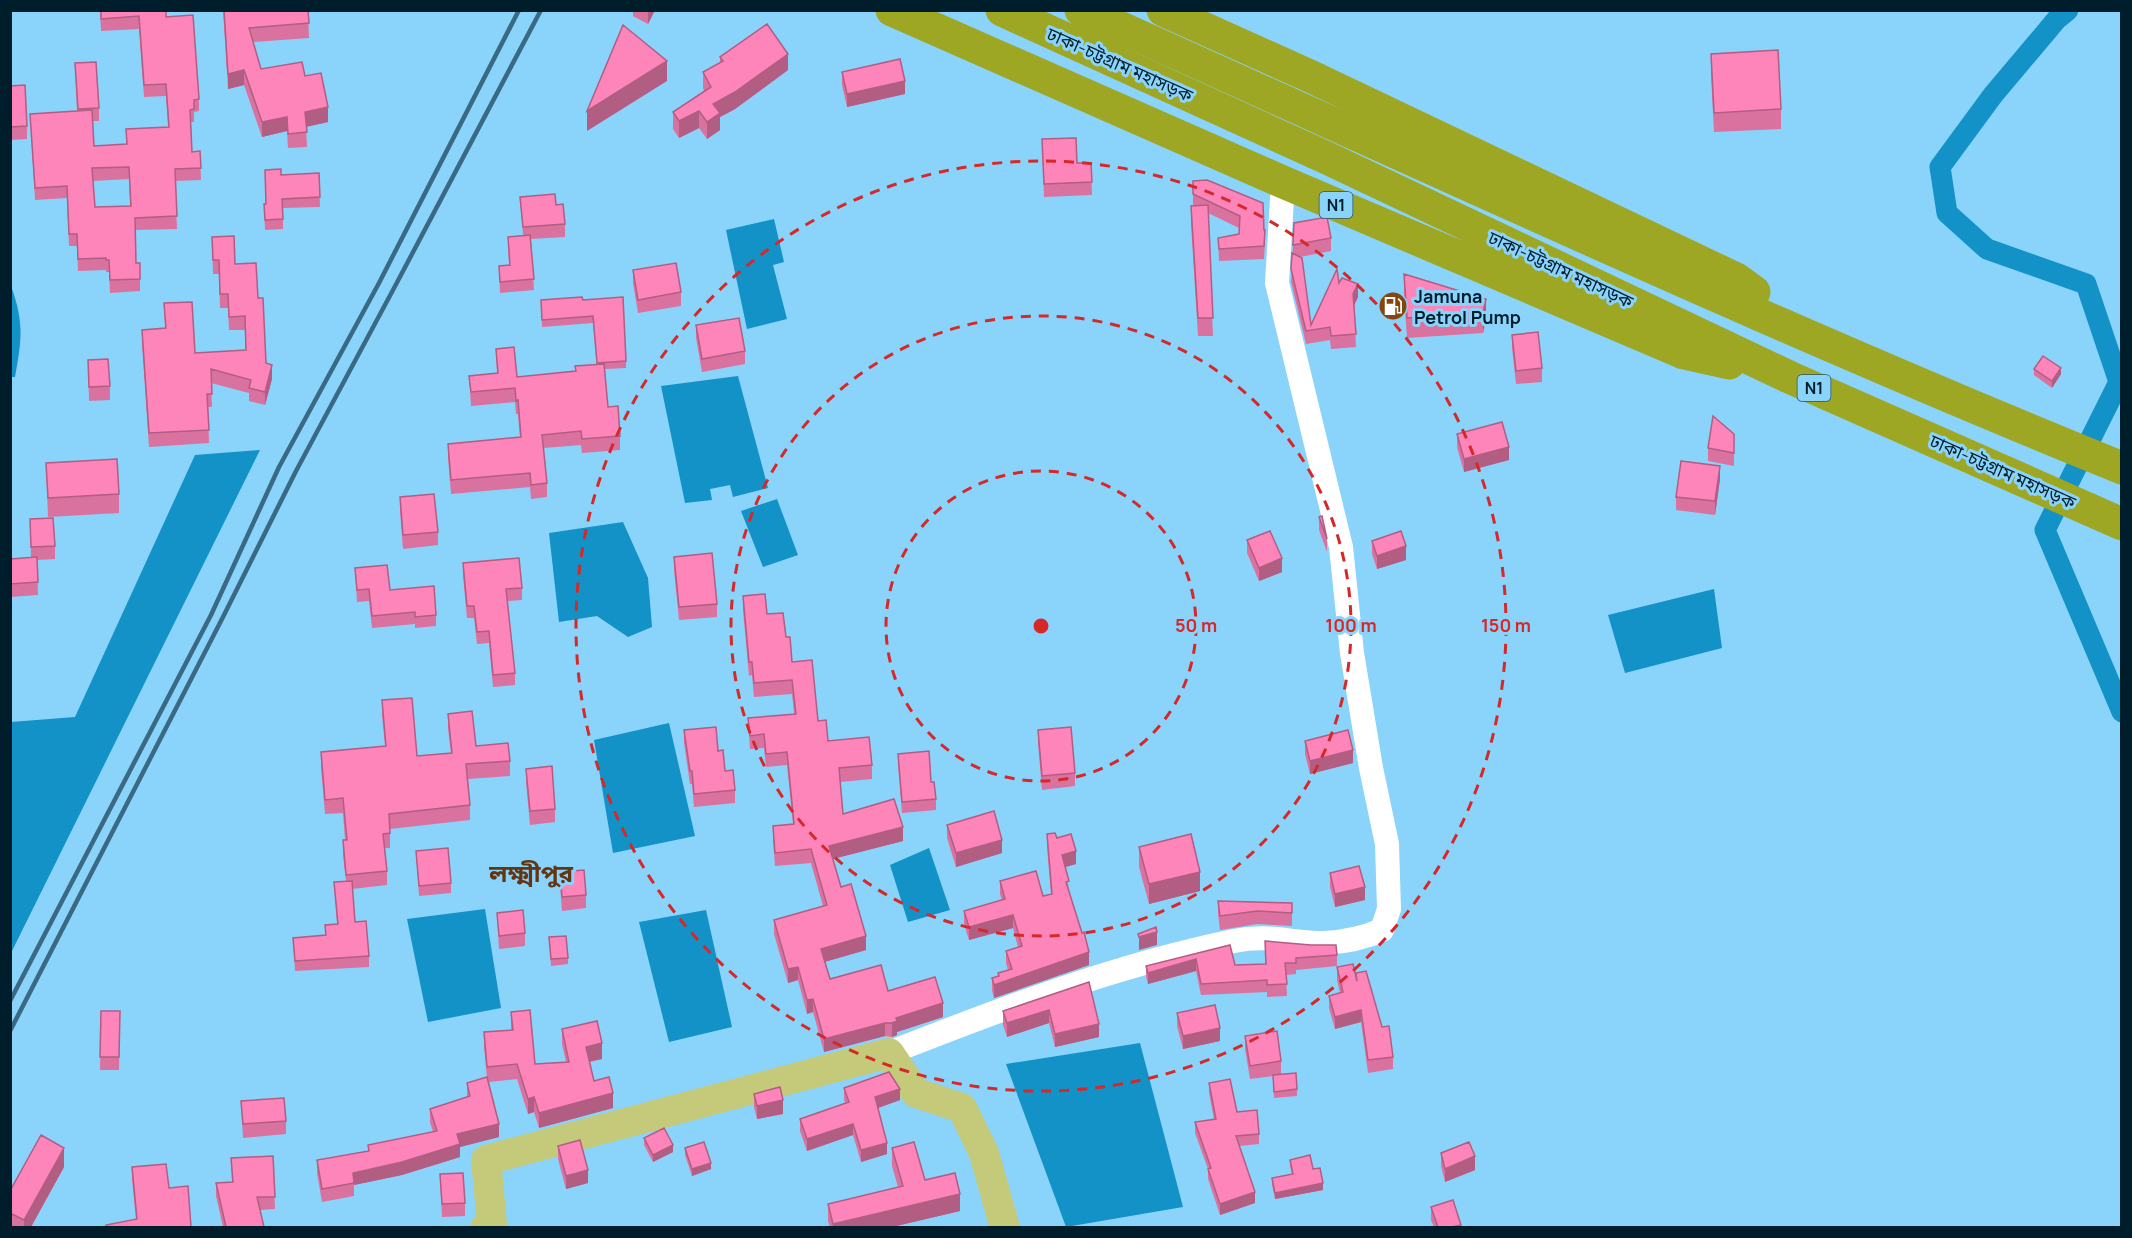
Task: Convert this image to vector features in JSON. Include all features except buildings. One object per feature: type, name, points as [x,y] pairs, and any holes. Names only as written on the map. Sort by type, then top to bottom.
[{"type":"highway","name":"N1","points":[[892,10],[1283,182],[1684,353],[1789,377]]},
{"type":"highway","name":"ঢাকা-চট্টগ্রাম মহাসড়ক","points":[[1002,10],[1327,158],[1789,377],[2121,524]]},
{"type":"highway","name":"ঢাকা-চট্টগ্রাম মহাসড়ক","points":[[1082,10],[1827,344],[2000,419],[2121,468]]},
{"type":"highway","points":[[1162,10],[1312,77],[1736,279],[1827,344]]},
{"type":"main road","points":[[485,1227],[492,1224],[486,1160],[889,1053],[916,1093],[962,1108],[984,1153],[1005,1227]]},
{"type":"street","points":[[889,1053],[999,1010],[1178,953],[1255,938],[1335,942],[1367,937],[1382,930],[1387,920],[1389,909],[1387,844],[1371,768],[1352,653],[1341,547],[1277,283],[1283,182]]},
{"type":"water","points":[[774,219],[784,262],[773,265],[787,319],[747,329],[726,230]]},
{"type":"water","points":[[11,286],[20,321],[15,377],[11,377]]},
{"type":"water","points":[[738,376],[768,488],[733,497],[730,485],[710,489],[712,500],[685,503],[661,386]]},
{"type":"water","points":[[260,450],[11,953],[11,722],[75,717],[195,455]]},
{"type":"water","points":[[777,499],[798,555],[763,567],[741,511]]},
{"type":"water","points":[[623,522],[648,578],[652,627],[628,637],[597,616],[559,622],[549,533]]},
{"type":"water","points":[[1714,589],[1722,648],[1625,673],[1608,615]]},
{"type":"water","points":[[669,723],[695,836],[613,853],[594,740]]},
{"type":"water","points":[[929,848],[950,910],[908,922],[890,865]]},
{"type":"water","points":[[485,909],[501,1008],[428,1022],[407,919]]},
{"type":"water","points":[[706,910],[732,1027],[669,1042],[639,922]]},
{"type":"water","points":[[1140,1043],[1183,1207],[1066,1227],[1006,1064]]},
{"type":"waterway","points":[[2068,10],[2057,19],[1993,95],[1940,167],[1947,213],[1987,249],[2086,284],[2119,382],[2045,530],[2122,712]]},
{"type":"railway","points":[[10,1001],[211,615],[279,467],[379,283],[519,10]]},
{"type":"railway","points":[[10,1031],[296,471],[541,10]]},
{"type":"place","name":"Jamuna Petrol Pump","points":[[1393,306]]},
{"type":"district","name":"লক্ষ্মীপুর","points":[[531,872]]}]
